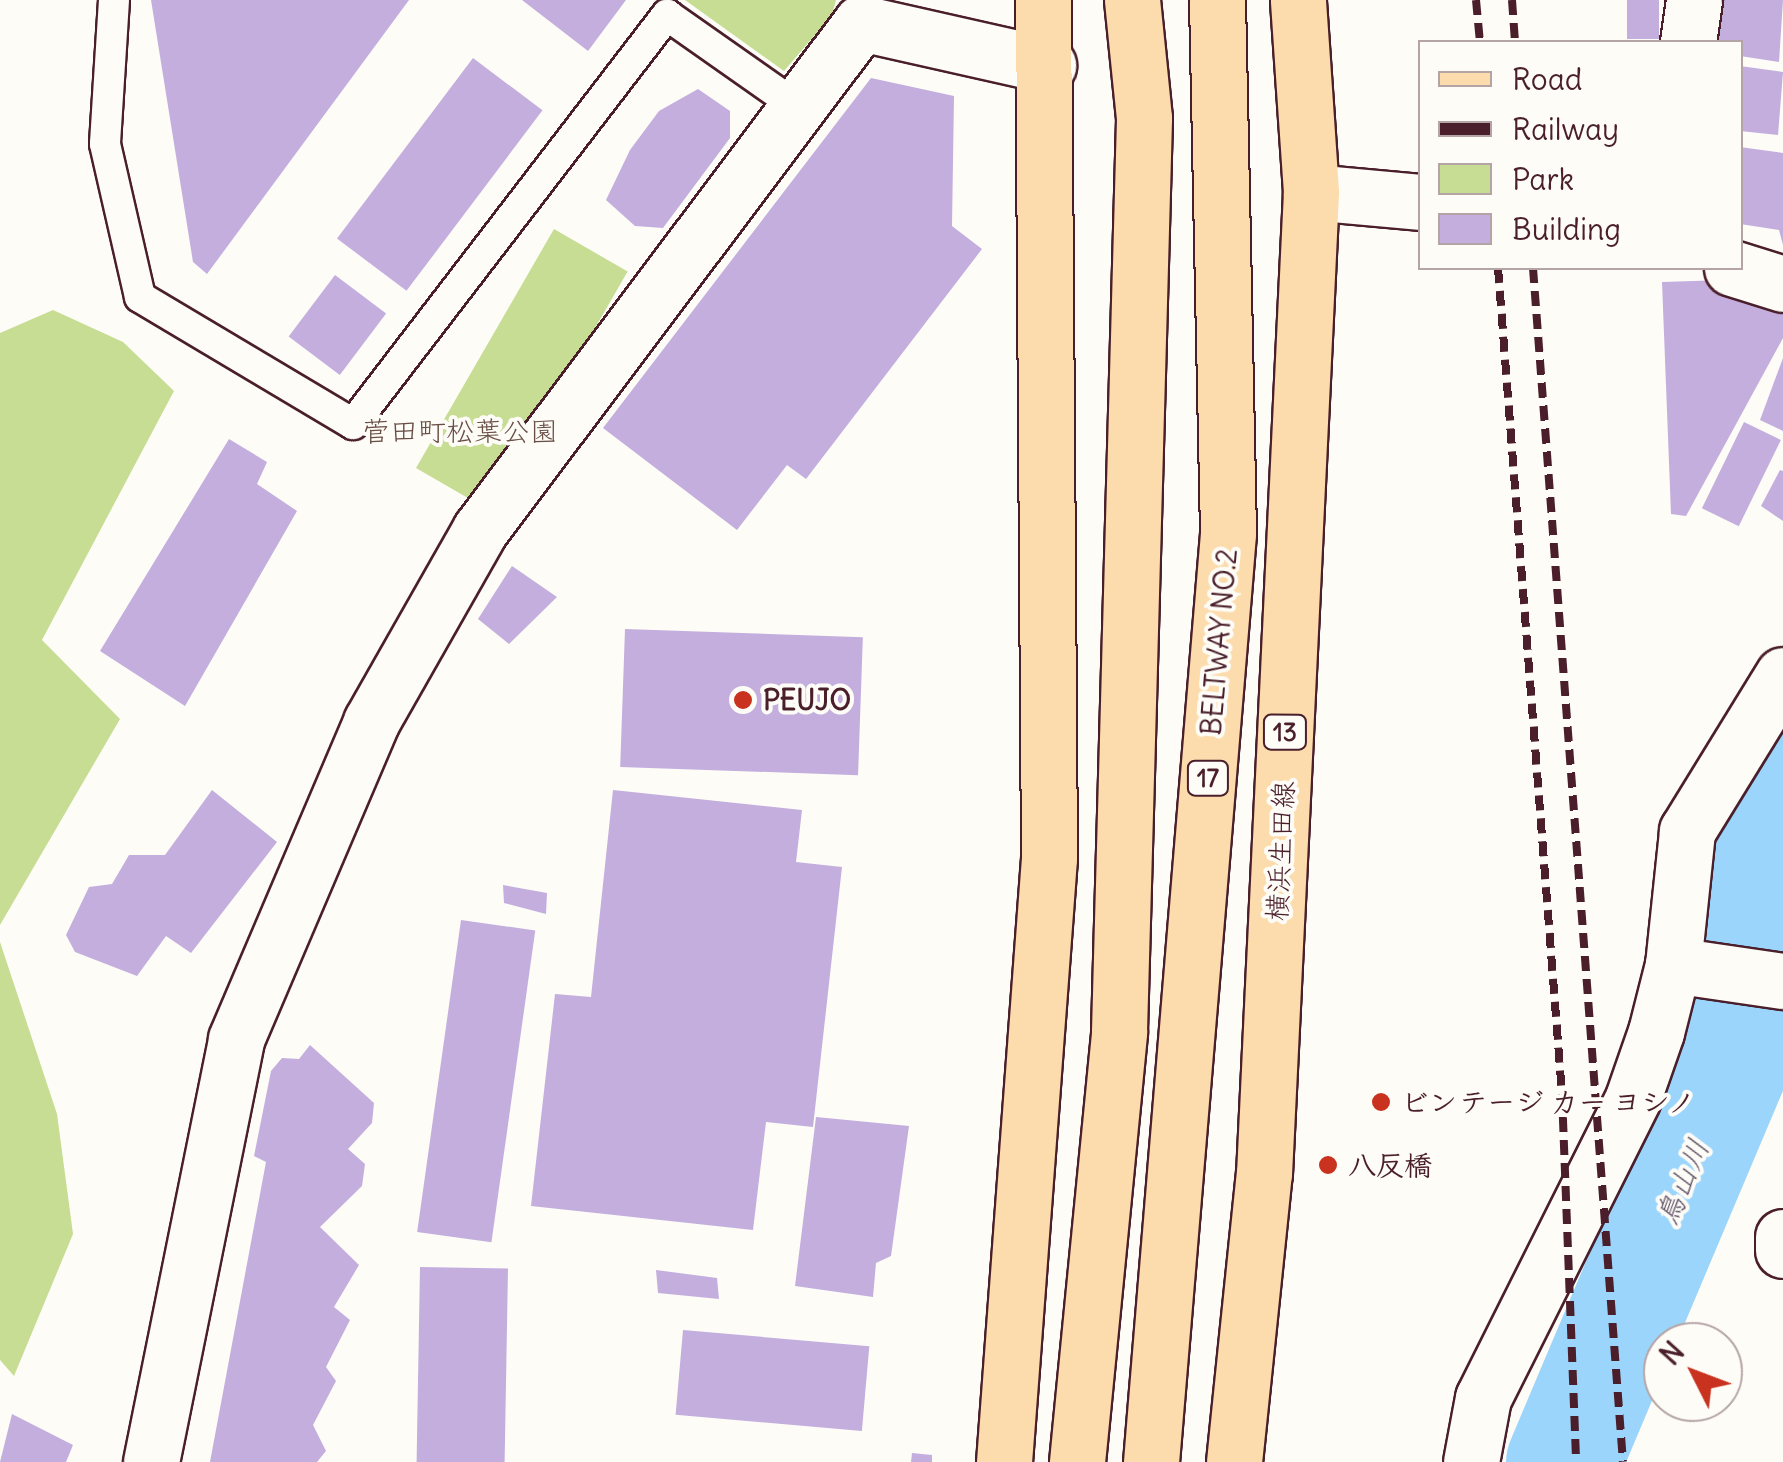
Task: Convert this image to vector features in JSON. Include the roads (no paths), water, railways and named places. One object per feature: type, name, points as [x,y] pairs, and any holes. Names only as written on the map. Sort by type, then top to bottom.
[{"type":"main road","points":[[1004,1462],[1048,858],[1048,64],[1043,0]]},
{"type":"main road","points":[[1077,1462],[1119,1031],[1144,118],[1132,0]]},
{"type":"main road","name":"BELTWAY NO.2","points":[[1151,1462],[1228,533],[1217,0]]},
{"type":"main road","name":"横浜生田線","points":[[1234,1462],[1264,1174],[1311,192],[1298,0]]},
{"type":"street","points":[[1688,40],[1694,0]]},
{"type":"street","points":[[151,1462],[236,1038],[371,722],[480,530],[798,107],[862,12],[1048,64]]},
{"type":"street","points":[[1311,192],[1418,202]]},
{"type":"street","points":[[1738,270],[1783,284]]},
{"type":"street","points":[[1471,1462],[1483,1398],[1633,1098],[1674,965],[1687,832],[1783,675]]},
{"type":"street","points":[[1674,965],[1783,981]]},
{"type":"street","points":[[1783,1237],[1783,1250]]},
{"type":"lane","points":[[114,0],[104,144],[140,297],[353,424],[667,15],[798,107]]},
{"type":"waterway","name":"鳥山川","points":[[1563,1462],[1738,1048],[1761,826],[1783,776]]},
{"type":"railway","points":[[1476,0],[1480,40]]},
{"type":"railway","points":[[1512,0],[1515,40]]},
{"type":"railway","points":[[1498,270],[1562,1094],[1576,1462]]},
{"type":"railway","points":[[1533,270],[1623,1462]]},
{"type":"place","name":"PEUJO","points":[[743,700]]},
{"type":"place","name":"ビンテージ カー ヨシノ","points":[[1381,1102]]},
{"type":"place","name":"八反橋","points":[[1328,1165]]},
{"type":"park label","name":"菅田町松葉公園","points":[[460,431]]}]
